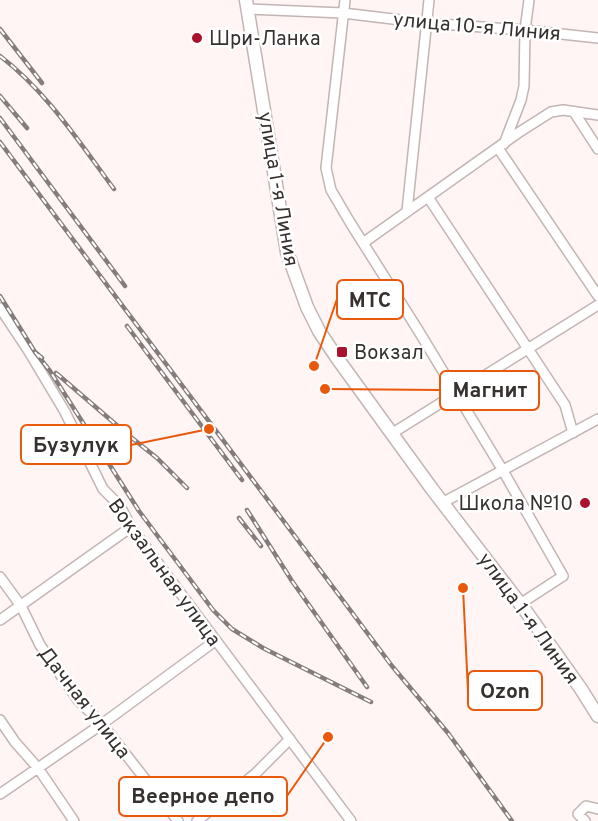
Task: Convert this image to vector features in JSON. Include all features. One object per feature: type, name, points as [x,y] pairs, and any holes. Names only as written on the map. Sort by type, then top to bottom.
[{"type":"main road","name":"улица 1-я Линия","points":[[247,4],[281,219],[291,265],[307,307],[319,331],[391,434],[520,604],[598,716]]},
{"type":"street","points":[[247,4],[259,0]]},
{"type":"street","points":[[345,0],[326,168],[332,190],[502,469],[563,576],[520,604]]},
{"type":"street","points":[[407,211],[429,0]]},
{"type":"street","points":[[501,146],[521,100],[524,86],[525,30],[529,0]]},
{"type":"street","name":"улица 10-я Линия","points":[[247,4],[598,38]]},
{"type":"street","points":[[362,242],[551,112],[562,110],[598,115]]},
{"type":"street","points":[[574,111],[598,149]]},
{"type":"street","points":[[501,146],[598,296]]},
{"type":"street","points":[[428,197],[565,405],[573,433]]},
{"type":"street","points":[[391,434],[598,305]]},
{"type":"street","name":"Вокзальная улица","points":[[0,308],[65,412],[103,489],[120,506],[131,527],[351,821]]},
{"type":"street","points":[[442,503],[598,419]]},
{"type":"street","points":[[0,620],[131,527]]},
{"type":"street","name":"Дачная улица","points":[[0,578],[21,606],[40,645],[78,700],[102,724],[178,821]]},
{"type":"street","points":[[0,794],[102,724],[215,641]]},
{"type":"street","points":[[0,720],[15,742],[38,768],[74,821]]},
{"type":"street","points":[[197,821],[255,774],[290,739]]},
{"type":"street","points":[[585,821],[578,814],[586,806],[598,809]]},
{"type":"railway","points":[[0,29],[42,83]]},
{"type":"railway","points":[[0,56],[33,85],[114,189]]},
{"type":"railway","points":[[0,96],[27,128]]},
{"type":"railway","points":[[0,118],[125,286]]},
{"type":"railway","points":[[0,142],[392,666],[448,733],[512,821]]},
{"type":"railway","points":[[0,296],[35,352],[42,358]]},
{"type":"railway","points":[[127,326],[242,480]]},
{"type":"railway","points":[[35,352],[50,371],[139,511],[213,610],[232,629],[263,648],[371,702]]},
{"type":"railway","points":[[56,373],[157,458],[187,488]]},
{"type":"railway","points":[[247,510],[292,581],[367,687]]},
{"type":"railway","points":[[239,518],[261,546]]},
{"type":"place","name":"Шри-Ланка","points":[[197,38]]},
{"type":"place","name":"Вокзал","points":[[342,352]]},
{"type":"place","name":"МТС","points":[[314,366]]},
{"type":"place","name":"Магнит","points":[[325,389]]},
{"type":"place","name":"Бузулук","points":[[209,429]]},
{"type":"place","name":"Школа №10","points":[[585,503]]},
{"type":"place","name":"Ozon","points":[[463,588]]},
{"type":"place","name":"Веерное депо","points":[[328,737]]}]
